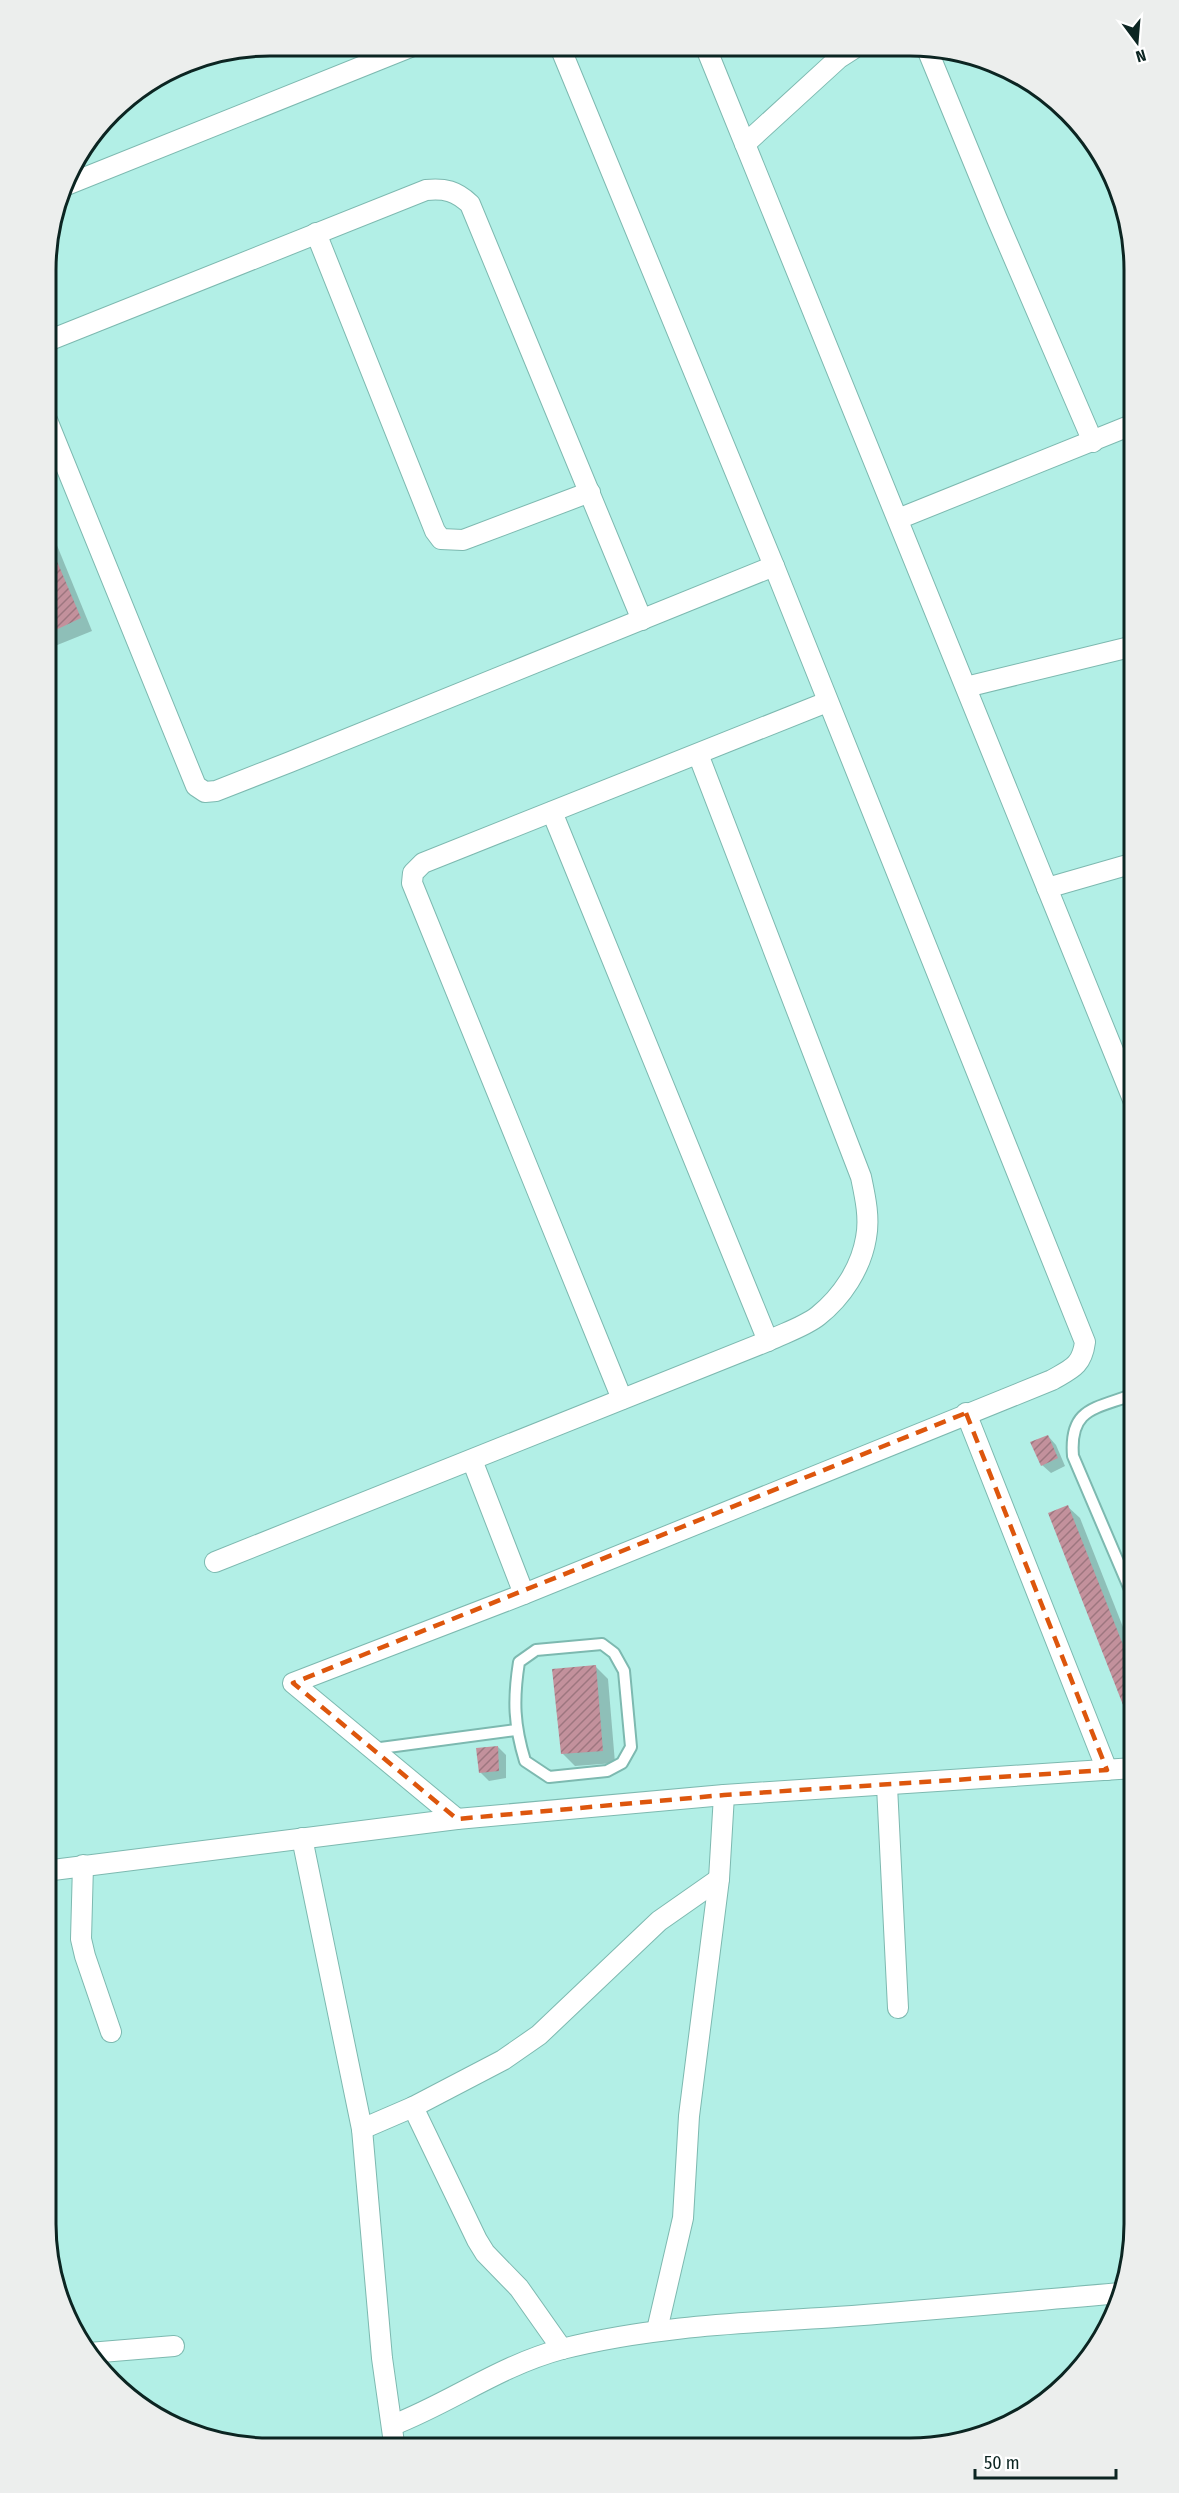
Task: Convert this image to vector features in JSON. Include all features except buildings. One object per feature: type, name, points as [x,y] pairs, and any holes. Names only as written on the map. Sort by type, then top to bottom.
[{"type":"street","points":[[75,182],[388,56]]},
{"type":"street","points":[[457,1819],[293,1683],[524,1594],[1052,1380],[1074,1367],[1083,1356],[1085,1342],[774,566],[564,56]]},
{"type":"street","points":[[709,56],[1047,888],[1124,1055]]},
{"type":"street","points":[[745,144],[842,56]]},
{"type":"street","points":[[930,56],[1001,230],[1094,442]]},
{"type":"street","points":[[56,338],[426,190],[443,189],[460,194],[470,204],[642,620]]},
{"type":"street","points":[[316,233],[435,531],[441,539],[463,540],[591,492]]},
{"type":"street","points":[[898,519],[1124,428]]},
{"type":"street","points":[[56,442],[196,786],[205,792],[216,791],[290,762],[774,566]]},
{"type":"street","points":[[966,687],[1124,648]]},
{"type":"street","points":[[622,1399],[412,883],[413,873],[423,863],[827,702]]},
{"type":"street","points":[[214,1562],[768,1341],[817,1317],[840,1294],[857,1267],[866,1237],[866,1205],[861,1177],[698,754]]},
{"type":"street","points":[[552,812],[768,1341]]},
{"type":"street","points":[[1047,888],[1124,866]]},
{"type":"street","points":[[966,1413],[1107,1770]]},
{"type":"street","points":[[471,1460],[524,1594]]},
{"type":"street","points":[[56,1869],[457,1819],[724,1795],[1124,1769]]},
{"type":"street","points":[[887,1786],[898,2008]]},
{"type":"street","points":[[657,2330],[683,2218],[689,2116],[719,1879],[724,1795]]},
{"type":"street","points":[[302,1838],[362,2129],[382,2358],[393,2434],[434,2407],[507,2368],[562,2349],[657,2330],[1112,2294]]},
{"type":"street","points":[[83,1865],[81,1939],[111,2032]]},
{"type":"street","points":[[362,2129],[413,2107],[503,2060],[539,2035],[659,1921],[719,1879]]},
{"type":"street","points":[[413,2107],[485,2253],[519,2288],[562,2349]]},
{"type":"street","points":[[99,2353],[174,2346]]},
{"type":"lane","points":[[1124,1398],[1082,1415],[1074,1425],[1072,1443],[1073,1456],[1124,1576]]},
{"type":"lane","points":[[602,1644],[614,1653],[624,1671],[631,1747],[622,1763],[607,1771],[549,1777],[525,1761],[516,1730],[515,1688],[519,1662],[536,1650],[602,1644]]},
{"type":"lane","points":[[373,1749],[516,1730]]},
{"type":"highlighted area","points":[[966,1413],[1107,1770],[724,1795],[457,1819],[293,1683]]}]
